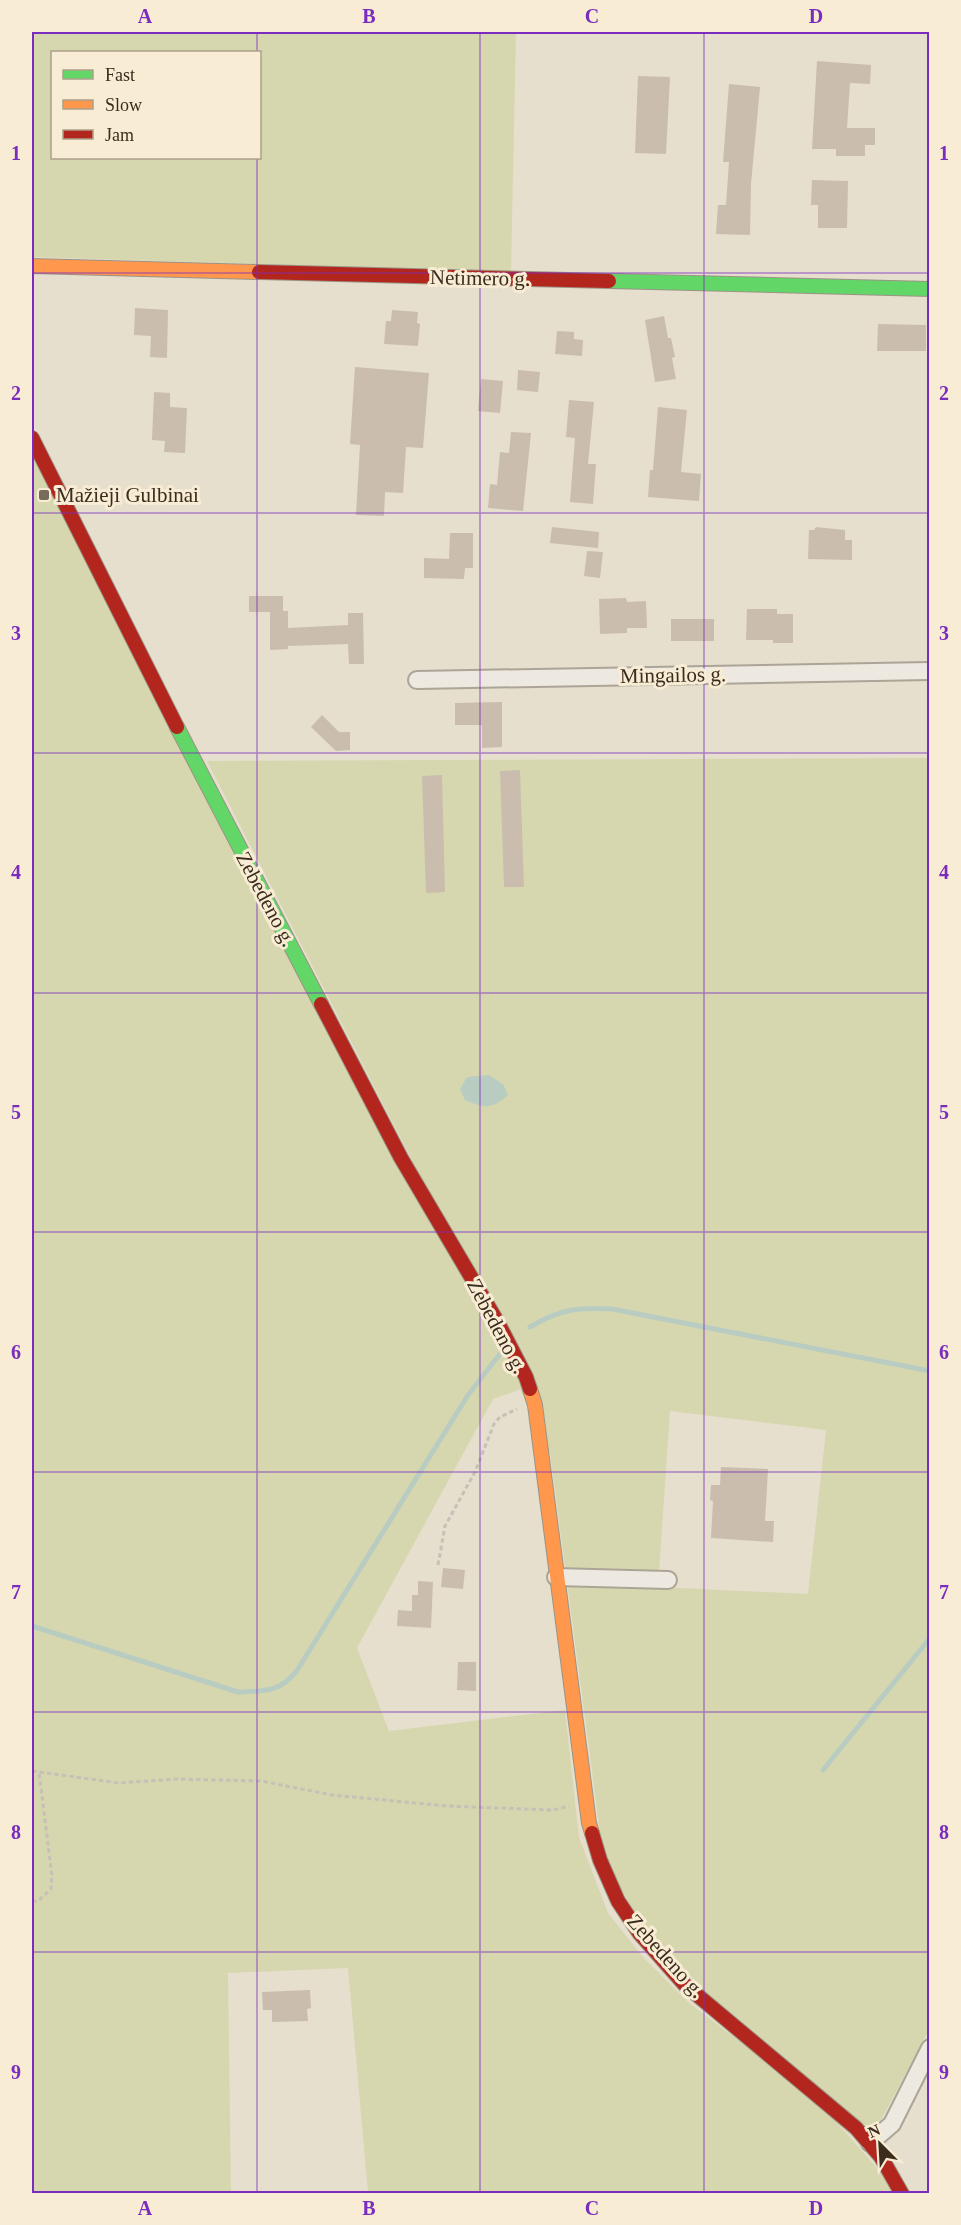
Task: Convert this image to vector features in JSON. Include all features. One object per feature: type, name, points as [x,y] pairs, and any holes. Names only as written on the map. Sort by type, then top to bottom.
[{"type":"street","name":"Netimero g.","points":[[32,266],[930,289]]},
{"type":"street","name":"Zebedeno g.","points":[[32,438],[178,729],[396,1147],[497,1321],[526,1377],[534,1405],[585,1802],[600,1860],[618,1901],[640,1934],[684,1984],[835,2109],[870,2143],[892,2174],[902,2193]]},
{"type":"street","name":"Mingailos g.","points":[[417,680],[930,671]]},
{"type":"street","points":[[556,1577],[668,1580]]},
{"type":"street","points":[[870,2143],[892,2124],[930,2048]]},
{"type":"path","points":[[438,1565],[446,1526],[475,1472],[494,1424],[506,1413],[534,1405]]},
{"type":"path","points":[[32,1771],[118,1783],[177,1779],[261,1781],[332,1794],[446,1806],[553,1810],[585,1802]]},
{"type":"path","points":[[32,1902],[39,1900],[51,1888],[52,1876],[39,1772]]},
{"type":"green space","points":[[32,32],[516,32],[511,272],[32,257]]},
{"type":"green space","points":[[32,453],[503,1350],[521,1389],[493,1399],[357,1648],[389,1731],[565,1710],[579,1837],[608,1913],[642,1956],[688,2002],[817,2100],[899,2193],[368,2193],[348,1968],[228,1973],[231,2193],[32,2193]]},
{"type":"green space","points":[[929,758],[930,2028],[881,2120],[869,2129],[704,1990],[637,1918],[603,1855],[550,1453],[418,1172],[207,761]],"holes":[[[670,1411],[826,1430],[808,1594],[658,1587]]]},
{"type":"shaded area","points":[[489,1075],[503,1084],[508,1095],[497,1103],[487,1106],[465,1100],[460,1089],[467,1077]]},
{"type":"building","points":[[817,61],[871,65],[870,84],[850,83],[847,128],[875,128],[875,145],[865,145],[865,156],[836,156],[836,149],[812,149]]},
{"type":"building","points":[[638,76],[670,77],[666,154],[635,153]]},
{"type":"building","points":[[729,84],[760,87],[751,184],[750,235],[716,234],[718,205],[726,205],[729,162],[723,162]]},
{"type":"building","points":[[812,180],[848,181],[847,228],[818,228],[818,205],[811,205]]},
{"type":"building","points":[[135,308],[168,310],[167,358],[150,357],[151,336],[134,335]]},
{"type":"building","points":[[392,310],[418,312],[417,323],[420,324],[418,346],[384,344],[386,321],[391,321]]},
{"type":"building","points":[[664,316],[668,338],[671,338],[675,357],[672,358],[676,379],[655,382],[645,320]]},
{"type":"building","points":[[878,324],[926,325],[926,351],[877,351]]},
{"type":"building","points":[[557,331],[574,332],[574,339],[583,340],[582,356],[555,354]]},
{"type":"building","points":[[355,367],[429,373],[423,448],[406,447],[403,493],[385,492],[384,516],[356,515],[360,445],[350,444]]},
{"type":"building","points":[[518,370],[540,372],[538,392],[517,390]]},
{"type":"building","points":[[481,379],[503,381],[500,413],[478,411]]},
{"type":"building","points":[[154,392],[170,393],[170,407],[187,408],[185,453],[164,452],[165,441],[152,440]]},
{"type":"building","points":[[569,400],[594,402],[588,464],[596,464],[593,504],[570,502],[575,438],[566,437]]},
{"type":"building","points":[[658,407],[687,410],[681,472],[701,474],[699,501],[648,497],[650,470],[653,470]]},
{"type":"building","points":[[511,432],[531,433],[523,511],[488,508],[490,484],[497,485],[500,452],[509,453]]},
{"type":"building","points":[[552,527],[599,532],[598,548],[550,543]]},
{"type":"building","points":[[816,527],[845,530],[845,540],[852,540],[852,560],[808,559],[809,530],[814,530]]},
{"type":"building","points":[[450,533],[473,533],[473,568],[465,568],[464,579],[424,578],[424,558],[449,559]]},
{"type":"building","points":[[587,551],[603,552],[600,578],[584,576]]},
{"type":"building","points":[[249,596],[283,596],[283,611],[288,611],[288,628],[348,625],[348,613],[363,613],[364,664],[349,664],[348,644],[288,646],[288,649],[270,650],[270,612],[249,612]]},
{"type":"building","points":[[626,598],[627,602],[646,601],[647,628],[627,628],[627,633],[600,634],[599,599]]},
{"type":"building","points":[[747,609],[777,609],[777,614],[793,614],[793,643],[746,640]]},
{"type":"building","points":[[671,619],[714,619],[714,641],[671,641]]},
{"type":"building","points":[[502,702],[502,747],[482,748],[482,725],[455,725],[455,703]]},
{"type":"building","points":[[322,715],[339,732],[350,732],[350,750],[336,751],[311,727]]},
{"type":"building","points":[[520,770],[524,887],[504,887],[500,771]]},
{"type":"building","points":[[442,775],[445,892],[426,893],[422,776]]},
{"type":"building","points":[[721,1467],[768,1469],[765,1521],[774,1521],[773,1542],[711,1538],[713,1501],[710,1500],[711,1485],[720,1485]]},
{"type":"building","points":[[443,1568],[465,1570],[463,1589],[441,1587]]},
{"type":"building","points":[[418,1581],[433,1582],[431,1628],[397,1626],[398,1610],[412,1611],[412,1595],[418,1595]]},
{"type":"building","points":[[458,1662],[476,1662],[476,1691],[457,1690]]},
{"type":"building","points":[[310,1990],[311,2008],[307,2009],[308,2021],[272,2022],[272,2010],[263,2010],[262,1992]]},
{"type":"waterway","points":[[530,1327],[551,1316],[570,1310],[612,1309],[930,1371]]},
{"type":"waterway","points":[[32,1626],[238,1692],[270,1690],[283,1684],[296,1672],[468,1395],[503,1350]]},
{"type":"waterway","points":[[823,1770],[930,1638]]},
{"type":"traffic: fast","points":[[609,281],[930,289]]},
{"type":"traffic: fast","points":[[177,727],[321,1004]]},
{"type":"traffic: slow","points":[[32,266],[259,272]]},
{"type":"traffic: slow","points":[[530,1389],[535,1405],[592,1833]]},
{"type":"traffic: jam","points":[[259,272],[609,281]]},
{"type":"traffic: jam","points":[[32,438],[177,727]]},
{"type":"traffic: jam","points":[[321,1004],[401,1158],[497,1321],[530,1389]]},
{"type":"traffic: jam","points":[[592,1833],[600,1860],[618,1901],[640,1934],[684,1984],[856,2128],[881,2157],[902,2194]]},
{"type":"place","name":"Mažieji Gulbinai","points":[[44,495]]}]
